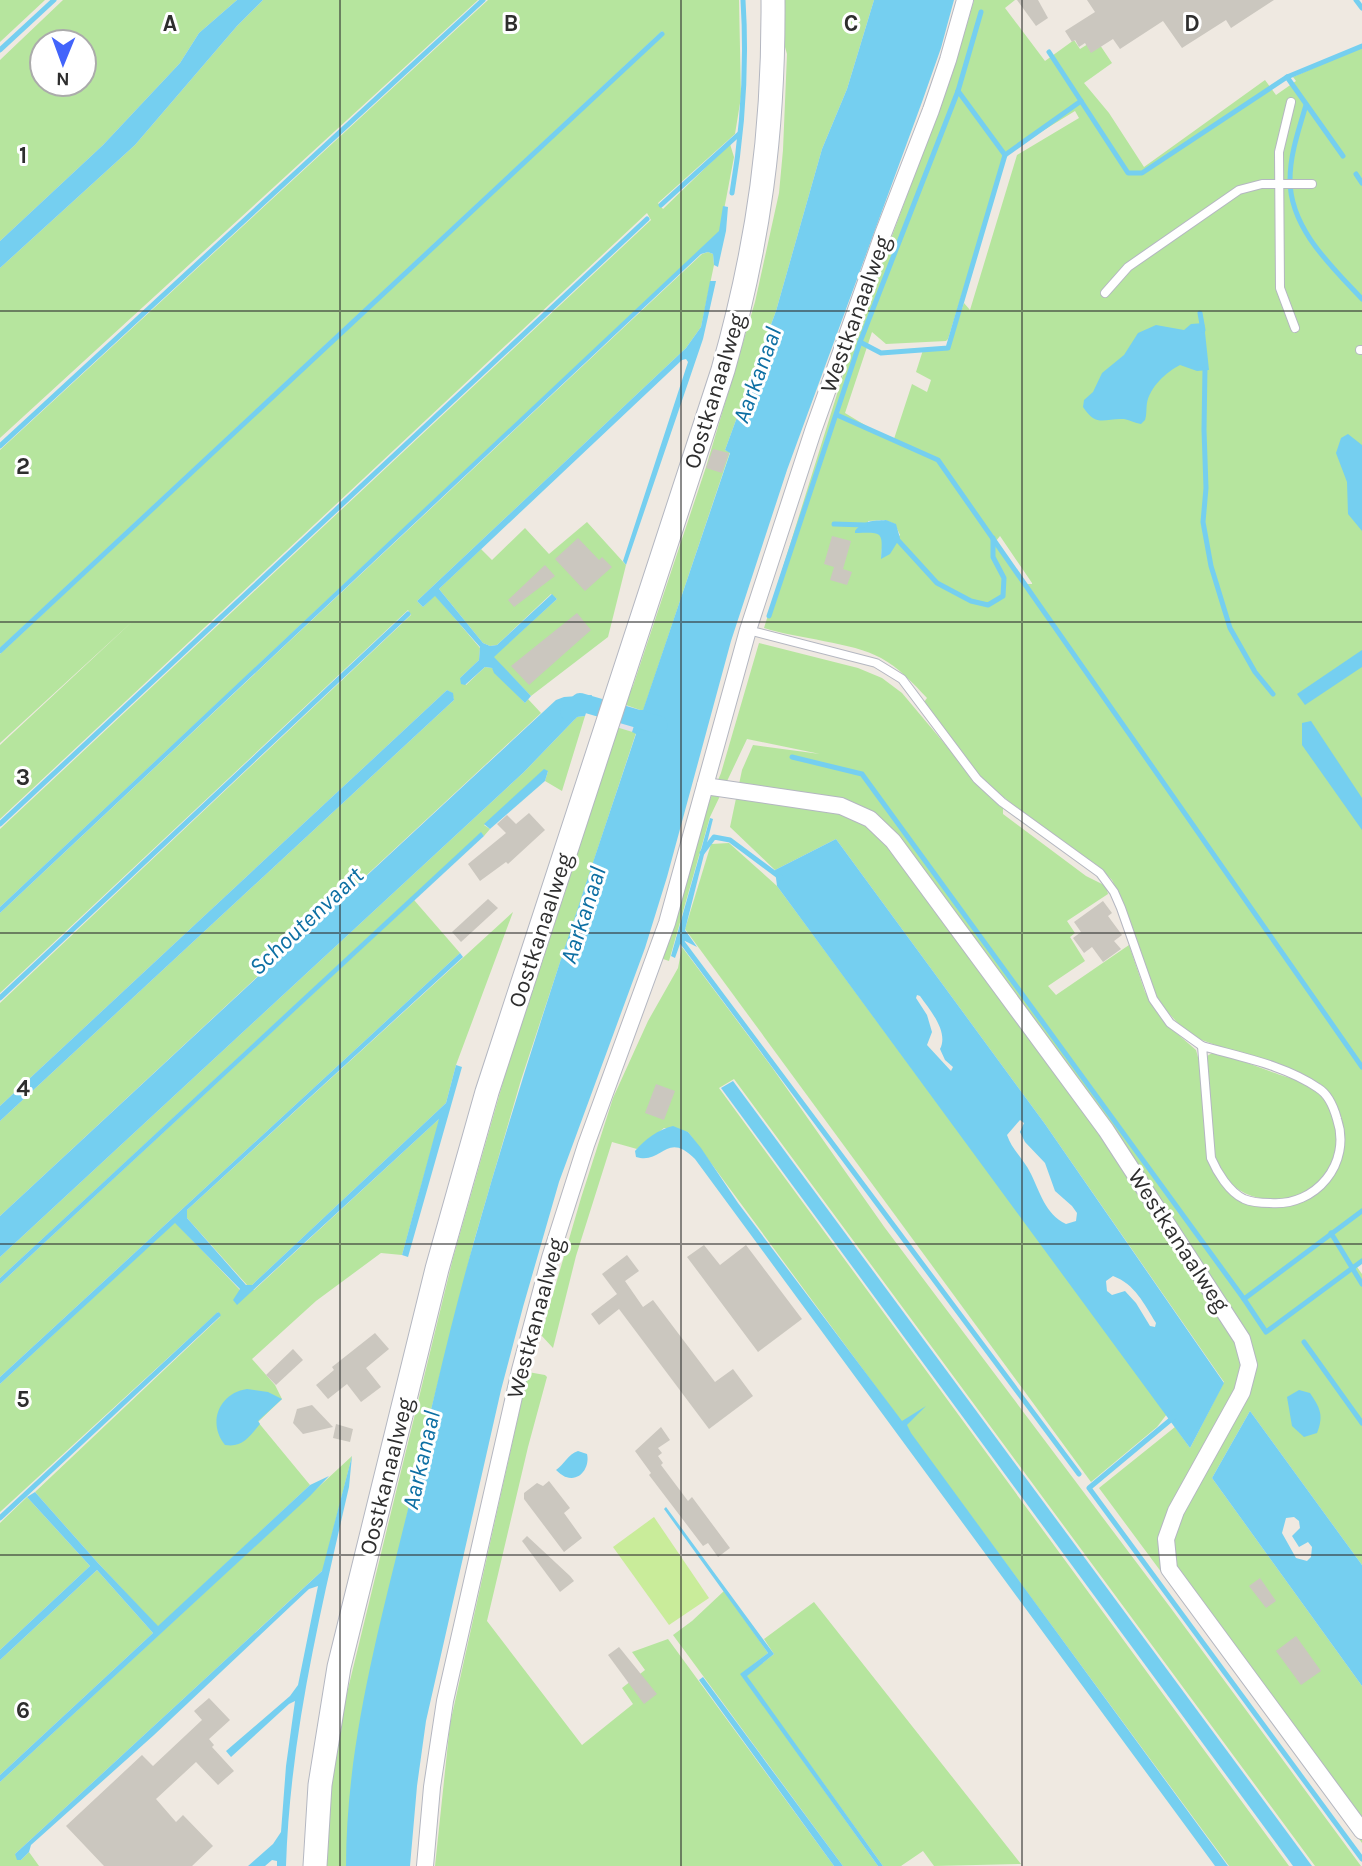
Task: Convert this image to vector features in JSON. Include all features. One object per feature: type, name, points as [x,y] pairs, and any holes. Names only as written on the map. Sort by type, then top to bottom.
[{"type":"main road","name":"Oostkanaalweg","points":[[315,1866],[320,1785],[339,1667],[437,1269],[487,1092],[723,370],[741,307],[769,141],[774,62],[773,0]]},
{"type":"street","name":"Westkanaalweg","points":[[425,1866],[432,1787],[445,1701],[520,1370],[550,1258],[586,1145],[662,936],[748,630],[813,431],[948,60],[965,0]]},
{"type":"street","name":"Westkanaalweg","points":[[705,786],[841,806],[870,819],[893,841],[1107,1130],[1242,1339],[1248,1365],[1241,1392],[1176,1511],[1166,1539],[1169,1569],[1362,1831]]},
{"type":"lane","points":[[1291,102],[1279,152],[1280,288],[1295,328]]},
{"type":"lane","points":[[1105,293],[1128,267],[1239,190],[1262,184],[1312,184]]},
{"type":"lane","points":[[748,630],[876,663],[902,679],[977,779],[1002,802],[1100,873],[1114,892],[1121,908],[1153,999],[1170,1023],[1202,1046],[1296,1076],[1321,1089],[1334,1108],[1341,1129],[1340,1156],[1326,1182],[1302,1199],[1283,1204],[1244,1199],[1227,1184],[1211,1158],[1202,1046]]},
{"type":"shaded area","points":[[623,704],[639,710],[632,732],[616,727]]},
{"type":"green space","points":[[0,0],[45,0],[0,42]]},
{"type":"green space","points":[[63,0],[237,0],[199,33],[180,63],[103,145],[0,241],[0,60],[28,33],[28,98],[98,98],[98,28],[34,28]]},
{"type":"green space","points":[[263,0],[478,0],[0,438],[0,268],[135,145],[237,26]]},
{"type":"green space","points":[[488,0],[739,0],[741,97],[735,134],[658,203],[663,209],[730,144],[734,157],[720,231],[0,907],[0,829],[651,220],[647,213],[0,819],[0,745],[134,620],[0,743],[0,654],[664,33],[662,31],[0,648],[0,450]]},
{"type":"green space","points":[[782,0],[874,0],[847,89],[822,149],[776,311],[725,450],[730,452],[643,711],[623,704],[633,686],[706,467],[755,302],[779,193],[787,54],[783,40]]},
{"type":"green space","points":[[974,0],[1015,0],[1005,8],[1045,61],[1074,40],[1080,49],[1096,39],[1112,63],[1084,83],[1109,113],[1144,167],[1265,80],[1276,95],[1296,81],[1293,77],[1362,47],[1362,1262],[1357,1267],[1362,1274],[1362,1565],[1250,1411],[1212,1478],[1362,1686],[1362,1843],[1099,1488],[1175,1427],[1190,1448],[1224,1382],[1045,1124],[836,839],[775,870],[730,827],[742,770],[753,745],[820,754],[747,739],[710,817],[669,961],[663,959],[703,816],[721,773],[759,643],[858,668],[882,678],[902,693],[981,787],[1003,808],[1003,814],[1086,876],[1106,886],[1108,894],[1067,921],[1075,933],[1070,937],[1085,961],[1048,986],[1056,995],[1129,945],[1145,992],[1166,1024],[1196,1050],[1201,1068],[1204,1109],[1220,1180],[1262,1206],[1289,1206],[1304,1200],[1314,1190],[1334,1166],[1344,1145],[1340,1119],[1333,1103],[1317,1082],[1186,1032],[1162,1006],[1149,982],[1125,907],[1112,880],[1098,866],[983,781],[924,702],[927,698],[905,676],[881,658],[855,648],[764,628],[857,330],[953,72]],"holes":[[[1075,111],[1079,118],[1017,155],[970,310],[964,303],[948,349],[923,350],[916,372],[931,380],[927,392],[912,384],[893,442],[845,413],[872,332],[886,344],[948,339],[1005,154]],[[885,520],[895,524],[900,535],[881,558],[883,537],[870,532],[868,521]],[[1000,536],[1032,584],[1026,584],[996,541]]]},
{"type":"green space","points":[[702,254],[713,254],[714,265],[701,327],[686,348],[417,601],[423,607],[435,595],[480,648],[479,660],[460,678],[466,685],[485,667],[492,668],[525,703],[528,699],[541,713],[0,1216],[0,1121],[454,700],[452,693],[447,690],[0,1106],[0,1003],[411,615],[408,610],[0,993],[0,913]]},
{"type":"green space","points":[[587,522],[626,565],[608,637],[531,696],[493,657],[557,599],[551,594],[497,645],[490,646],[483,643],[439,589],[481,549],[492,560],[525,528],[549,554]]},
{"type":"green space","points":[[585,716],[562,791],[545,781],[548,771],[484,825],[490,829],[484,836],[481,833],[0,1278],[0,1257],[524,772],[577,717]]},
{"type":"green space","points":[[616,727],[636,733],[521,1080],[474,1241],[432,1406],[362,1712],[346,1866],[326,1866],[330,1792],[337,1734],[453,1258],[509,1061]]},
{"type":"green space","points":[[729,843],[777,886],[1167,1414],[1157,1427],[1091,1482],[685,929],[711,844]]},
{"type":"green space","points":[[414,900],[460,953],[0,1377],[0,1284]]},
{"type":"green space","points":[[513,912],[456,1065],[446,1103],[252,1285],[247,1285],[187,1218],[187,1210]]},
{"type":"green space","points":[[682,947],[771,1066],[885,1228],[1361,1866],[1315,1866],[734,1079],[719,1088],[1289,1866],[1229,1866],[688,1132],[664,1128],[637,1149],[612,1142],[576,1256],[553,1348],[541,1335],[613,1098],[648,1021],[678,968]]},
{"type":"green space","points":[[1214,1052],[1302,1082],[1326,1102],[1336,1127],[1337,1140],[1331,1166],[1314,1187],[1288,1198],[1260,1198],[1235,1187],[1225,1177],[1214,1151],[1209,1119],[1207,1056]]},
{"type":"green space","points":[[440,1118],[402,1255],[381,1253],[316,1301],[252,1359],[275,1385],[282,1399],[258,1422],[310,1485],[158,1627],[35,1492],[220,1317],[218,1312],[0,1512],[0,1384],[175,1222],[240,1290],[254,1290]]},
{"type":"green space","points":[[528,1372],[547,1377],[487,1621],[582,1745],[633,1704],[622,1688],[645,1670],[632,1652],[668,1639],[834,1866],[435,1866],[450,1724]]},
{"type":"green space","points":[[352,1456],[323,1570],[15,1854],[21,1860],[29,1852],[39,1866],[0,1866],[0,1782]]},
{"type":"green space","points":[[27,1497],[90,1566],[0,1650],[0,1523]]},
{"type":"green space","points":[[654,1517],[709,1598],[669,1625],[613,1547]]},
{"type":"green space","points":[[97,1570],[153,1633],[0,1775],[0,1660]]},
{"type":"green space","points":[[724,1591],[768,1653],[741,1674],[878,1866],[843,1866],[673,1635]]},
{"type":"green space","points":[[814,1602],[1021,1864],[934,1866],[923,1851],[901,1866],[883,1866],[746,1676],[774,1654],[764,1639]]},
{"type":"water","points":[[237,0],[263,0],[237,26],[135,145],[0,268],[0,241],[103,145],[180,63],[199,33]]},
{"type":"water","name":"Aarkanaal","points":[[874,0],[954,0],[922,102],[787,470],[731,641],[645,948],[559,1182],[501,1390],[426,1721],[410,1866],[346,1866],[352,1774],[367,1682],[475,1238],[532,1048],[636,734],[632,732],[639,710],[643,710],[730,453],[725,450],[776,311],[822,149],[847,89]]},
{"type":"water","points":[[723,206],[728,207],[718,267],[714,265],[713,254],[701,254],[0,913],[0,907],[719,231]]},
{"type":"water","points":[[710,281],[716,281],[703,339],[626,565],[623,561],[688,362],[686,359],[439,589],[483,643],[490,646],[497,645],[552,594],[557,599],[494,657],[531,696],[525,703],[492,668],[485,667],[465,685],[461,684],[460,678],[479,660],[480,647],[435,596],[423,607],[417,601],[686,348],[701,327]]},
{"type":"water","points":[[1204,323],[1209,370],[1197,371],[1180,365],[1169,372],[1151,391],[1145,420],[1141,424],[1124,419],[1101,421],[1088,414],[1083,407],[1084,400],[1093,392],[1102,373],[1124,355],[1138,333],[1156,325],[1184,330],[1191,324]]},
{"type":"water","points":[[1348,434],[1362,445],[1362,531],[1348,514],[1347,482],[1336,453],[1341,438]]},
{"type":"water","points":[[886,520],[896,524],[900,538],[890,554],[881,559],[882,543],[879,535],[855,531],[865,523]]},
{"type":"water","points":[[1362,650],[1362,667],[1305,705],[1297,694]]},
{"type":"water","points":[[447,690],[453,693],[454,700],[0,1121],[0,1106]]},
{"type":"water","points":[[592,695],[585,716],[577,717],[524,772],[0,1257],[0,1216],[556,700]]},
{"type":"water","points":[[1311,721],[1362,798],[1362,830],[1302,745],[1302,723]]},
{"type":"water","points":[[544,769],[548,771],[545,781],[490,829],[484,824]]},
{"type":"water","points":[[710,818],[713,819],[685,930],[697,947],[685,941],[680,944],[675,958],[671,956]]},
{"type":"water","points":[[481,832],[484,836],[0,1284],[0,1278]]},
{"type":"water","points":[[836,839],[1045,1124],[1224,1383],[1190,1448],[777,886],[775,870]],"holes":[[[917,995],[937,1021],[942,1036],[940,1049],[945,1060],[953,1067],[951,1071],[927,1045],[932,1032]],[[1020,1120],[1024,1123],[1020,1132],[1025,1142],[1045,1163],[1055,1191],[1077,1213],[1076,1221],[1066,1224],[1048,1209],[1007,1135]],[[1113,1276],[1133,1289],[1156,1323],[1155,1327],[1150,1326],[1125,1291],[1112,1295],[1107,1291],[1106,1281]]]},
{"type":"water","points":[[460,953],[463,957],[187,1210],[187,1218],[246,1285],[252,1285],[446,1103],[456,1065],[462,1067],[408,1257],[402,1255],[439,1119],[237,1305],[233,1300],[240,1289],[175,1223],[0,1384],[0,1377]]},
{"type":"water","points":[[733,1081],[1312,1866],[1293,1866],[721,1088]]},
{"type":"water","points":[[673,1126],[688,1132],[701,1148],[738,1203],[902,1421],[926,1406],[907,1425],[911,1433],[1228,1866],[1215,1866],[695,1159],[677,1148],[671,1148],[653,1157],[636,1157],[635,1151],[647,1139]]},
{"type":"water","points":[[247,1389],[268,1392],[282,1399],[258,1421],[260,1424],[245,1440],[237,1445],[225,1445],[217,1428],[219,1410],[229,1396]]},
{"type":"water","points":[[1299,1390],[1310,1393],[1320,1416],[1317,1433],[1304,1437],[1292,1426],[1287,1397]]},
{"type":"water","points":[[1250,1411],[1362,1565],[1362,1686],[1212,1478]],"holes":[[[1294,1517],[1299,1521],[1300,1528],[1292,1536],[1299,1547],[1308,1542],[1312,1547],[1311,1557],[1307,1561],[1296,1558],[1282,1533],[1286,1518]]]},
{"type":"water","points":[[578,1451],[587,1454],[588,1459],[586,1468],[580,1475],[566,1477],[556,1470],[571,1455]]},
{"type":"water","points":[[352,1456],[349,1487],[317,1628],[300,1723],[293,1770],[286,1866],[277,1866],[277,1861],[272,1860],[265,1866],[248,1866],[273,1844],[281,1832],[295,1701],[231,1757],[226,1751],[290,1696],[298,1685],[318,1586],[309,1589],[154,1735],[31,1845],[29,1852],[21,1860],[17,1860],[15,1854],[322,1571]]},
{"type":"water","points":[[329,1476],[0,1782],[0,1775],[153,1633],[97,1570],[0,1660],[0,1650],[90,1566],[27,1497],[35,1492],[158,1626],[310,1485]]},
{"type":"water","points":[[666,1507],[774,1654],[747,1676],[883,1866],[878,1866],[740,1674],[768,1653],[664,1509]]},
{"type":"water","points":[[703,1677],[843,1866],[834,1866],[699,1680]]},
{"type":"building","points":[[1017,0],[1038,0],[1048,18],[1036,26]]},
{"type":"building","points":[[1087,0],[1274,0],[1231,28],[1226,20],[1182,48],[1163,21],[1120,49],[1113,39],[1091,53],[1085,43],[1079,47],[1075,40],[1072,42],[1065,31],[1095,12]]},
{"type":"building","points":[[713,449],[729,453],[722,473],[706,468]]},
{"type":"building","points":[[832,536],[851,541],[843,569],[852,572],[847,585],[830,580],[834,567],[824,564]]},
{"type":"building","points":[[578,538],[599,560],[602,557],[612,567],[585,591],[555,559]]},
{"type":"building","points":[[545,565],[555,576],[514,607],[508,600]]},
{"type":"building","points":[[577,613],[591,630],[529,685],[511,666]]},
{"type":"building","points":[[529,813],[545,830],[508,864],[506,862],[480,881],[468,864],[506,833],[497,824],[507,815],[516,824]]},
{"type":"building","points":[[488,899],[498,908],[461,942],[452,932]]},
{"type":"building","points":[[1103,901],[1112,913],[1108,916],[1122,935],[1114,941],[1121,949],[1103,962],[1092,947],[1084,953],[1073,938],[1081,932],[1074,922]]},
{"type":"building","points":[[656,1084],[675,1091],[664,1120],[645,1113]]},
{"type":"building","points":[[704,1245],[720,1265],[746,1245],[802,1319],[758,1352],[687,1257]]},
{"type":"building","points":[[627,1255],[639,1271],[625,1281],[643,1307],[653,1300],[715,1382],[733,1369],[753,1396],[709,1429],[619,1309],[599,1325],[591,1314],[617,1294],[602,1274]]},
{"type":"building","points":[[375,1333],[389,1349],[366,1368],[381,1387],[361,1402],[347,1384],[328,1399],[316,1385],[334,1370],[332,1367]]},
{"type":"building","points":[[293,1349],[303,1360],[276,1385],[266,1375]]},
{"type":"building","points":[[312,1405],[333,1427],[303,1434],[293,1423],[297,1409]]},
{"type":"building","points":[[336,1424],[353,1429],[350,1442],[333,1438]]},
{"type":"building","points":[[661,1427],[670,1440],[658,1448],[662,1453],[658,1456],[663,1463],[661,1465],[688,1501],[692,1497],[730,1548],[718,1557],[708,1543],[703,1546],[649,1475],[651,1473],[635,1451]]},
{"type":"building","points":[[549,1481],[570,1508],[564,1513],[582,1538],[564,1552],[524,1499],[524,1493],[537,1483],[543,1486]]},
{"type":"building","points":[[527,1536],[574,1581],[560,1592],[522,1541]]},
{"type":"building","points":[[1260,1578],[1276,1601],[1266,1608],[1249,1586]]},
{"type":"building","points":[[1296,1636],[1321,1671],[1301,1685],[1276,1651]]},
{"type":"building","points":[[619,1647],[657,1694],[644,1704],[608,1655]]},
{"type":"building","points":[[209,1698],[230,1720],[209,1739],[214,1745],[212,1747],[234,1771],[218,1785],[196,1762],[156,1799],[176,1822],[183,1815],[213,1846],[192,1866],[104,1866],[66,1826],[142,1755],[153,1766],[202,1720],[194,1711]]},
{"type":"waterway","points":[[0,50],[54,0]]},
{"type":"waterway","points":[[0,446],[483,0]]},
{"type":"waterway","points":[[732,193],[743,96],[743,0]]},
{"type":"waterway","points":[[1356,0],[1362,8]]},
{"type":"waterway","points":[[981,12],[958,91],[860,342],[881,353],[948,348],[1005,155],[1081,101]]},
{"type":"waterway","points":[[0,651],[662,34]]},
{"type":"waterway","points":[[1049,52],[1128,173],[1142,173],[1287,77],[1362,46]]},
{"type":"waterway","points":[[1287,77],[1343,156]]},
{"type":"waterway","points":[[958,91],[1005,155]]},
{"type":"waterway","points":[[1306,105],[1292,161],[1292,198],[1297,214],[1314,245],[1362,299]]},
{"type":"waterway","points":[[661,205],[739,134]]},
{"type":"waterway","points":[[1356,174],[1362,183]]},
{"type":"waterway","points":[[0,824],[647,219]]},
{"type":"waterway","points":[[1200,313],[1203,330]]},
{"type":"waterway","points":[[769,616],[860,342]]},
{"type":"waterway","points":[[1205,367],[1206,488],[1203,522],[1211,566],[1230,628],[1255,672],[1273,694]]},
{"type":"waterway","points":[[837,415],[938,460],[1362,1067]]},
{"type":"waterway","points":[[834,524],[865,525]]},
{"type":"waterway","points":[[895,537],[937,583],[971,601],[988,605],[1003,596],[1004,578],[993,557],[993,538]]},
{"type":"waterway","points":[[0,998],[408,614]]},
{"type":"waterway","name":"Schoutenvaart","points":[[569,712],[580,702],[659,725]]},
{"type":"waterway","points":[[792,757],[862,774],[1244,1299],[1362,1211]]},
{"type":"waterway","points":[[702,853],[714,837],[730,840],[781,878]]},
{"type":"waterway","points":[[679,938],[1079,1474]]},
{"type":"waterway","points":[[1331,1233],[1362,1284]]},
{"type":"waterway","points":[[1244,1299],[1266,1332],[1362,1261]]},
{"type":"waterway","points":[[0,1518],[218,1315]]},
{"type":"waterway","points":[[1304,1342],[1362,1423]]},
{"type":"waterway","points":[[1174,1417],[1089,1488],[1362,1859]]}]
